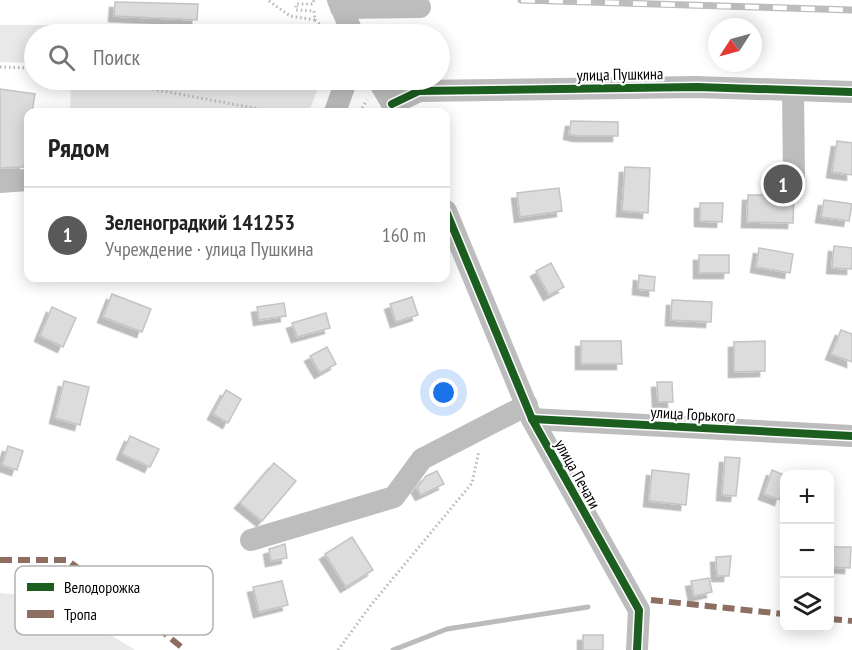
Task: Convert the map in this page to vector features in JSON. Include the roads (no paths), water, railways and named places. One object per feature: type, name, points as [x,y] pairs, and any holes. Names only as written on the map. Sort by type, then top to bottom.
[{"type":"street","points":[[348,24],[339,4],[420,7]]},
{"type":"street","name":"улица Пушкина","points":[[395,108],[419,91],[697,87],[852,92]]},
{"type":"street","points":[[336,108],[343,90]]},
{"type":"street","points":[[384,90],[395,108]]},
{"type":"street","points":[[793,90],[794,180]]},
{"type":"street","points":[[0,183],[24,180]]},
{"type":"street","name":"улица Печати","points":[[450,221],[529,412],[639,610],[637,650]]},
{"type":"street","points":[[251,540],[394,497],[422,459],[483,427],[529,412]]},
{"type":"street","name":"улица Горького","points":[[529,412],[852,436]]},
{"type":"waterway","points":[[393,650],[447,629],[588,607]]},
{"type":"railway","points":[[521,0],[852,10]]},
{"type":"place","name":"Зеленоградкий 141253","points":[[783,184]]}]
